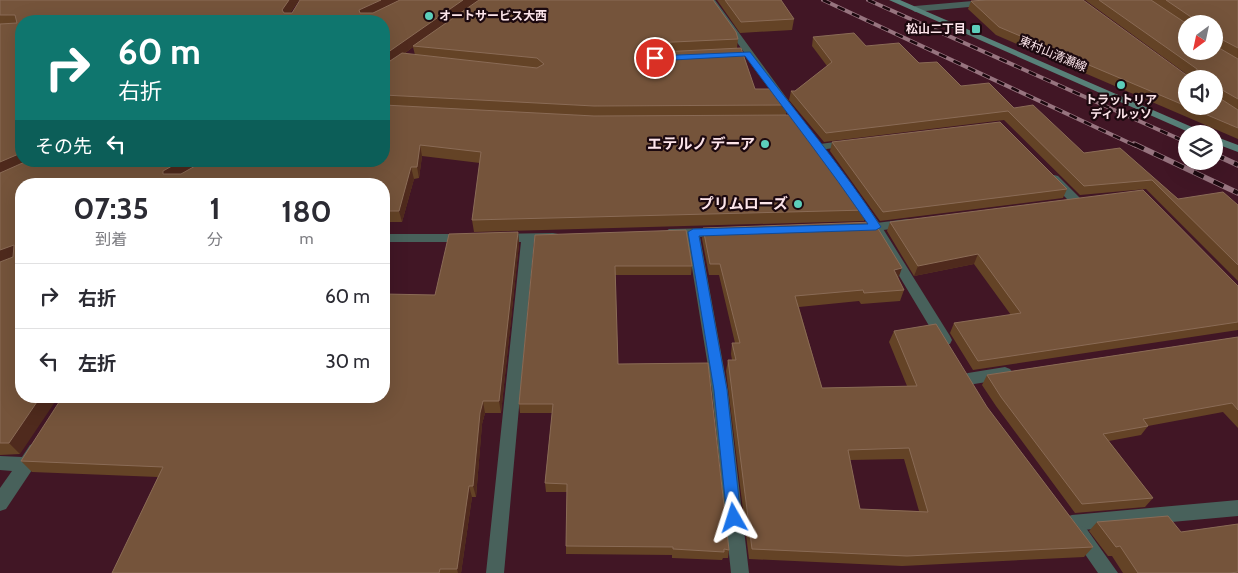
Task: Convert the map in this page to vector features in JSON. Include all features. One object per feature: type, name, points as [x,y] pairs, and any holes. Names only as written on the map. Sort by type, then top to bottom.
[{"type":"main road","name":"東村山清瀬線","points":[[893,0],[1181,125]]},
{"type":"main road","points":[[1223,143],[1238,149]]},
{"type":"street","points":[[711,0],[743,54],[792,121],[820,147],[831,163]]},
{"type":"street","points":[[915,10],[1012,0]]},
{"type":"street","points":[[645,80],[655,58],[683,57]]},
{"type":"street","points":[[848,187],[876,227],[953,354]]},
{"type":"street","points":[[1058,204],[1081,201]]},
{"type":"street","points":[[857,227],[876,227],[924,221]]},
{"type":"street","points":[[654,234],[732,231]]},
{"type":"street","points":[[693,232],[720,390],[740,573]]},
{"type":"street","points":[[390,238],[528,238],[567,236]]},
{"type":"street","points":[[495,573],[528,238]]},
{"type":"street","points":[[978,395],[966,375],[1016,372]]},
{"type":"street","points":[[0,503],[46,434]]},
{"type":"street","points":[[0,463],[27,464]]},
{"type":"street","points":[[1110,573],[1069,519],[1238,508]]},
{"type":"lane","points":[[820,147],[858,142]]},
{"type":"lane","points":[[1049,173],[1081,201]]},
{"type":"building","points":[[0,0],[289,0],[282,10],[284,13],[292,13],[300,0],[381,0],[359,10],[360,13],[373,13],[400,0],[463,0],[390,51],[390,15],[0,15]]},
{"type":"building","points":[[479,0],[713,0],[736,32],[738,39],[652,43],[638,70],[644,74],[650,73],[661,52],[741,48],[755,89],[776,89],[787,105],[594,106],[390,95],[390,61],[402,53],[537,68],[544,64],[537,58],[413,46]]},
{"type":"building","points":[[725,0],[781,0],[794,19],[741,22]]},
{"type":"building","points":[[1083,0],[1179,70],[1178,103],[999,27],[971,1]]},
{"type":"building","points":[[1099,0],[1151,0],[1178,18],[1178,56]]},
{"type":"building","points":[[1166,0],[1238,0],[1238,48],[1223,40],[1223,15],[1188,15]]},
{"type":"building","points":[[15,23],[15,156],[0,162],[0,24]]},
{"type":"building","points":[[854,33],[866,46],[899,43],[919,63],[937,62],[961,86],[989,83],[1014,108],[1033,105],[1084,153],[1120,148],[1178,199],[1223,192],[1238,205],[1238,265],[1152,180],[1084,186],[1008,111],[826,133],[791,91],[795,91],[832,62],[813,37]]},
{"type":"building","points":[[1223,50],[1238,59],[1238,99],[1223,90],[1223,70],[1197,70],[1184,60],[1223,60]]},
{"type":"building","points":[[1223,100],[1238,110],[1238,128],[1207,115],[1223,115]]},
{"type":"building","points":[[390,105],[594,116],[795,115],[817,139],[867,210],[472,220],[481,152],[420,145],[417,167],[411,167],[399,211],[390,211],[390,178],[15,178],[15,403],[36,403],[9,443],[0,443],[0,262],[13,257],[14,245],[0,250],[0,173],[15,166],[170,167],[163,171],[163,174],[181,174],[193,167],[390,167]]},
{"type":"building","points":[[1000,122],[1067,189],[883,212],[832,142]]},
{"type":"building","points":[[1143,190],[1238,286],[1238,322],[978,361],[954,323],[1021,313],[978,254],[918,266],[890,222]]},
{"type":"building","points":[[874,222],[902,268],[894,270],[904,290],[864,293],[863,290],[795,296],[822,388],[917,386],[894,331],[936,324],[987,407],[1093,547],[907,556],[752,549],[728,360],[736,360],[732,343],[740,343],[720,264],[710,264],[703,228]],"holes":[[[909,448],[928,512],[860,509],[848,450]]]},
{"type":"building","points":[[686,230],[692,266],[615,266],[618,364],[708,363],[729,550],[724,549],[724,552],[673,549],[673,547],[566,546],[567,484],[545,483],[553,404],[519,404],[535,235]]},
{"type":"building","points":[[518,232],[499,401],[483,401],[480,413],[473,486],[469,486],[457,569],[440,569],[439,573],[112,573],[163,467],[21,461],[58,403],[390,403],[390,294],[435,295],[449,234]]},
{"type":"building","points":[[1238,337],[1238,410],[1232,403],[1143,419],[1148,426],[1103,434],[1153,498],[1082,504],[1001,397],[987,375]]},
{"type":"building","points":[[1168,516],[1181,532],[1238,524],[1238,572],[1138,573],[1120,546],[1116,547],[1097,522]]},
{"type":"railway","points":[[823,0],[1136,146]]},
{"type":"railway","points":[[868,0],[1178,138]]},
{"type":"railway","points":[[1134,144],[1238,193]]},
{"type":"railway","points":[[1223,158],[1238,165]]},
{"type":"place","name":"オートサービス大西","points":[[429,16]]},
{"type":"place","name":"松山二丁目","points":[[976,29]]},
{"type":"place","name":"トラットリア ディ ルッソ","points":[[1121,85]]},
{"type":"place","name":"エテルノ デーア","points":[[765,144]]},
{"type":"place","name":"プリムローズ","points":[[798,204]]},
{"type":"route","points":[[655,58],[748,54],[797,121],[820,147],[876,227],[693,232],[720,390],[734,518]]}]
